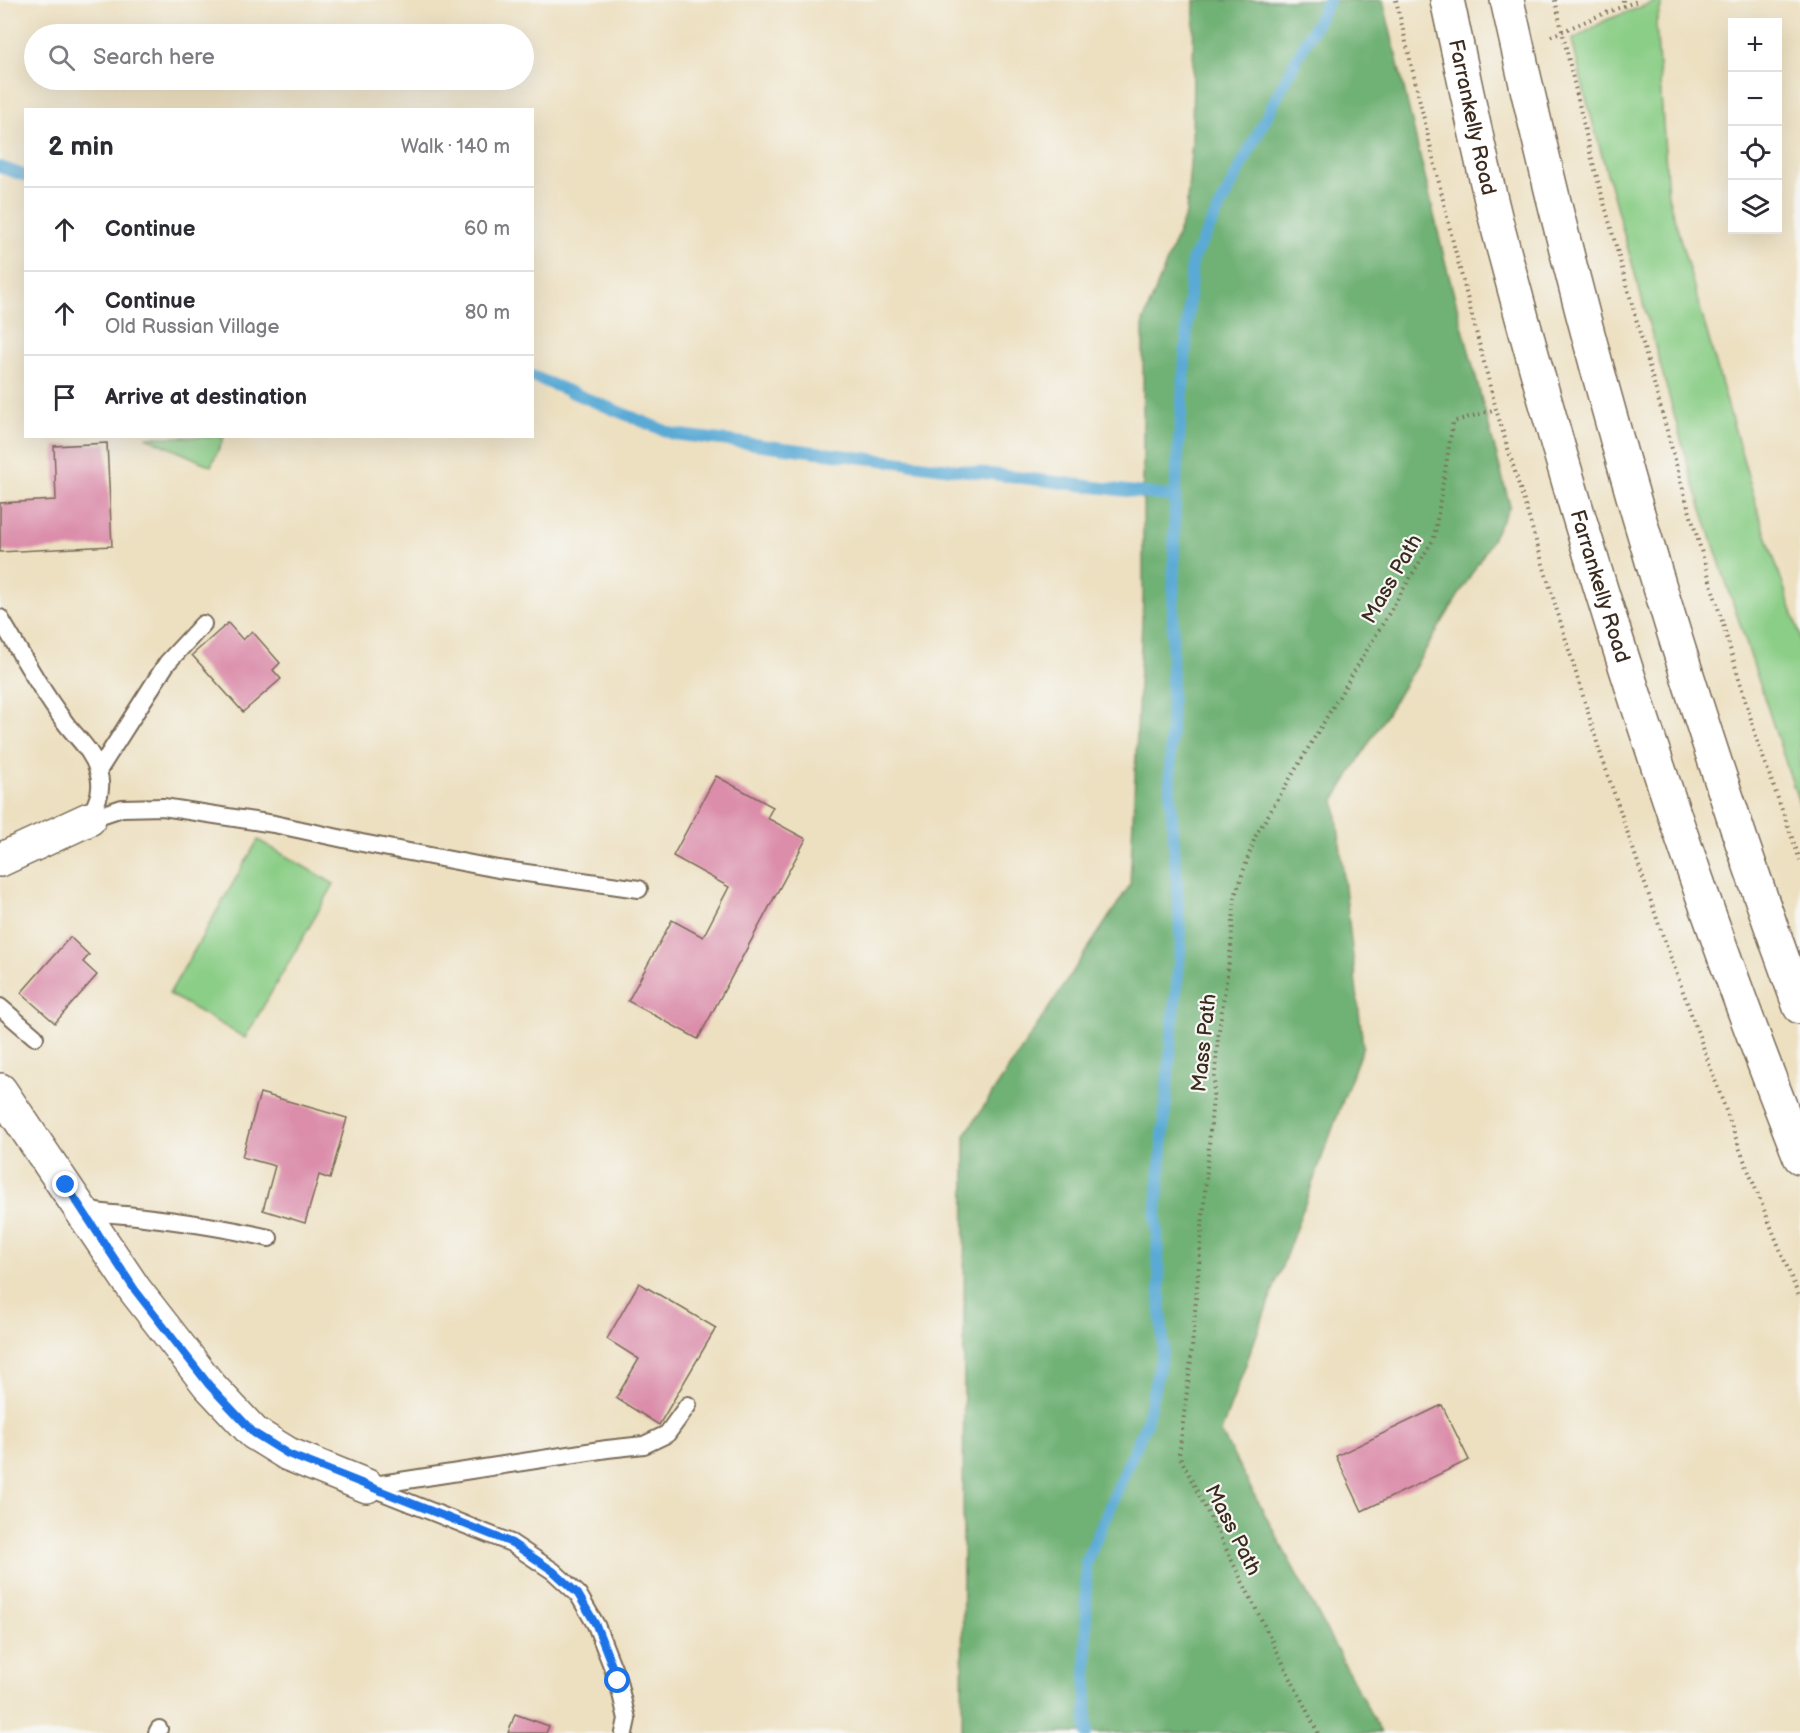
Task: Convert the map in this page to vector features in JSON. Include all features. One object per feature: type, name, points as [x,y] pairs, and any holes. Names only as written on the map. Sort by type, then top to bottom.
[{"type":"main road","name":"Farrankelly Road","points":[[1447,0],[1498,229],[1570,492],[1653,754],[1753,1038],[1800,1157]]},
{"type":"main road","points":[[1507,0],[1556,213],[1622,459],[1695,699],[1800,1007]]},
{"type":"main road","points":[[0,860],[89,819]]},
{"type":"main road","points":[[0,1090],[135,1290],[209,1385],[254,1433],[288,1454],[367,1486]]},
{"type":"lane","points":[[0,618],[67,724],[86,747],[98,771],[100,795],[89,819]]},
{"type":"lane","points":[[98,771],[167,663],[203,624]]},
{"type":"lane","points":[[89,819],[122,808],[163,807],[274,824],[498,869],[639,889]]},
{"type":"lane","points":[[0,1007],[35,1037]]},
{"type":"lane","points":[[81,1208],[98,1213],[125,1214],[226,1228],[269,1238]]},
{"type":"lane","points":[[367,1486],[644,1445],[667,1434],[688,1405]]},
{"type":"lane","points":[[367,1486],[512,1543],[553,1571],[578,1594],[596,1625],[618,1681],[627,1719],[624,1733]]},
{"type":"path","points":[[1396,0],[1453,242],[1496,409],[1599,749],[1742,1155],[1800,1299]]},
{"type":"path","points":[[1555,0],[1590,152],[1685,495],[1758,743],[1800,860]]},
{"type":"path","points":[[1623,0],[1623,6]]},
{"type":"path","points":[[1562,31],[1640,0]]},
{"type":"path","name":"Mass Path","points":[[1318,1733],[1179,1455],[1191,1359],[1218,1037],[1231,948],[1235,896],[1255,837],[1434,538],[1453,422],[1496,409]]},
{"type":"green space","points":[[1194,0],[1383,0],[1445,261],[1510,506],[1486,550],[1335,799],[1363,1046],[1221,1432],[1381,1733],[962,1733],[965,1135],[1130,885],[1143,599],[1143,322],[1186,213],[1192,140]]},
{"type":"green space","points":[[1663,0],[1656,23],[1668,196],[1758,511],[1800,635],[1800,806],[1692,479],[1584,91],[1572,40],[1606,20]]},
{"type":"green space","points":[[148,438],[224,438],[211,466]]},
{"type":"green space","points":[[258,840],[334,884],[245,1038],[169,994]]},
{"type":"building","points":[[107,443],[112,546],[0,552],[0,503],[56,500],[54,446]]},
{"type":"building","points":[[228,623],[243,640],[252,631],[280,663],[273,670],[281,679],[243,712],[192,655]]},
{"type":"building","points":[[716,776],[773,807],[767,818],[806,839],[698,1039],[628,1001],[672,920],[703,937],[729,887],[673,856]]},
{"type":"building","points":[[70,937],[89,955],[83,962],[97,975],[55,1023],[21,993]]},
{"type":"building","points":[[260,1093],[347,1118],[330,1179],[319,1175],[305,1223],[263,1210],[275,1166],[242,1157]]},
{"type":"building","points":[[639,1283],[716,1328],[659,1425],[616,1398],[639,1359],[607,1339]]},
{"type":"building","points":[[1442,1405],[1469,1460],[1362,1511],[1336,1456]]},
{"type":"building","points":[[515,1714],[549,1726],[546,1733],[508,1733]]},
{"type":"waterway","points":[[1087,1733],[1086,1562],[1146,1423],[1163,1350],[1156,1217],[1181,944],[1170,788],[1175,497],[1192,261],[1329,0]]},
{"type":"waterway","points":[[0,167],[24,175]]},
{"type":"waterway","points":[[534,377],[673,434],[1175,497]]},
{"type":"route","points":[[66,1185],[135,1290],[209,1385],[254,1433],[288,1454],[512,1543],[553,1571],[578,1594],[596,1625],[618,1681]]}]
